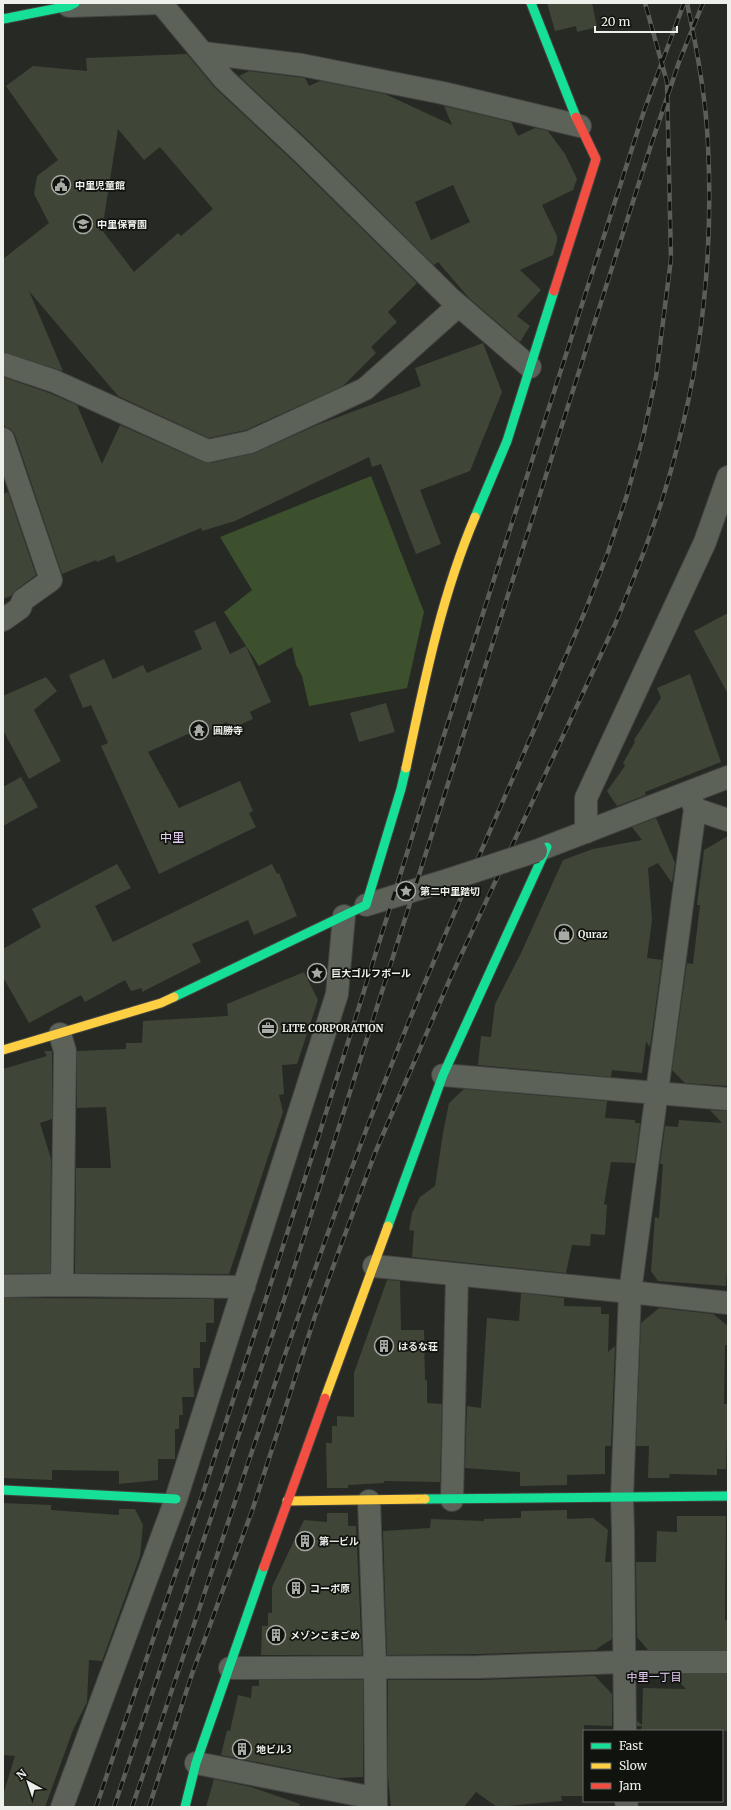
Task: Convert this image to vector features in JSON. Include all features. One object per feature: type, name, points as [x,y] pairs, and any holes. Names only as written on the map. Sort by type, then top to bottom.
[{"type":"street","points":[[3,19],[72,5],[161,3],[224,79],[302,152],[458,306],[530,367]]},
{"type":"street","points":[[366,905],[401,789],[435,635],[459,554],[507,441],[596,159],[580,126],[531,3]]},
{"type":"street","points":[[203,53],[302,66],[443,93],[580,126]]},
{"type":"street","points":[[3,364],[54,381],[208,451],[250,442],[365,389],[458,306]]},
{"type":"street","points":[[3,439],[51,580],[23,600],[20,608],[3,620]]},
{"type":"street","points":[[586,832],[586,798],[705,542],[728,477]]},
{"type":"street","points":[[3,1050],[161,1003],[366,905],[542,849],[586,832],[692,801],[728,777]]},
{"type":"street","points":[[692,801],[728,820]]},
{"type":"street","points":[[625,1730],[622,1497],[630,1292],[657,1092],[692,801]]},
{"type":"street","points":[[185,1807],[196,1763],[287,1501],[443,1074],[542,849]]},
{"type":"street","points":[[62,1807],[176,1499],[337,994],[344,916]]},
{"type":"street","points":[[60,1034],[65,1051],[62,1285]]},
{"type":"street","points":[[443,1074],[728,1099]]},
{"type":"street","points":[[374,1266],[728,1303]]},
{"type":"street","points":[[452,1500],[457,1275]]},
{"type":"street","points":[[3,1286],[62,1285],[244,1287]]},
{"type":"street","points":[[3,1490],[176,1499]]},
{"type":"street","points":[[287,1501],[728,1496]]},
{"type":"street","points":[[196,1763],[375,1802],[375,1666],[369,1501]]},
{"type":"street","points":[[230,1668],[375,1666],[478,1667],[624,1662],[728,1662]]},
{"type":"green space","points":[[371,476],[424,612],[407,688],[309,706],[302,676],[296,665],[292,647],[259,666],[224,612],[252,590],[220,537]]},
{"type":"building","points":[[547,3],[592,3],[597,27],[577,32],[576,26],[555,31]]},
{"type":"building","points":[[187,54],[215,88],[293,161],[417,283],[388,312],[397,322],[371,347],[376,353],[343,386],[246,430],[209,438],[118,396],[29,291],[63,371],[3,352],[3,259],[49,223],[34,194],[37,176],[58,160],[6,86],[33,66],[87,71],[86,58]],"holes":[[[118,129],[144,160],[160,147],[213,209],[181,236],[178,233],[134,272],[102,230]]]},
{"type":"building","points":[[249,71],[305,78],[309,86],[320,81],[385,94],[452,125],[444,106],[511,122],[518,136],[535,128],[548,131],[565,154],[577,179],[573,190],[542,205],[557,236],[557,241],[553,255],[520,270],[541,290],[517,316],[530,326],[520,342],[469,298],[438,262],[434,265],[311,143],[239,76]],"holes":[[[453,185],[470,222],[431,240],[415,202]]]},
{"type":"building","points":[[483,343],[502,392],[470,471],[420,490],[441,544],[416,554],[381,464],[372,467],[369,457],[235,521],[202,531],[201,528],[117,563],[114,555],[97,562],[96,560],[62,574],[15,435],[11,429],[5,427],[3,422],[3,377],[49,393],[77,405],[102,464],[120,425],[203,462],[211,463],[255,453],[317,425],[421,386],[415,368]]},
{"type":"building","points":[[8,492],[36,575],[16,590],[11,596],[3,599],[3,494]]},
{"type":"building","points":[[728,613],[728,694],[694,631]]},
{"type":"building","points":[[215,621],[230,654],[246,646],[271,702],[250,712],[253,719],[230,729],[227,722],[210,730],[208,725],[148,752],[179,808],[240,781],[253,811],[249,813],[256,827],[159,874],[101,746],[108,743],[91,705],[83,708],[69,675],[104,659],[113,679],[143,665],[147,673],[202,649],[194,631]]},
{"type":"building","points":[[690,674],[721,762],[645,792],[646,795],[617,806],[607,791],[625,766],[623,763],[635,742],[634,740],[661,698],[657,688]]},
{"type":"building","points":[[46,677],[57,691],[34,710],[61,761],[29,779],[3,730],[3,696]]},
{"type":"building","points":[[386,703],[395,732],[359,742],[350,713]]},
{"type":"building","points":[[21,777],[38,807],[3,826],[3,787]]},
{"type":"building","points":[[656,818],[675,863],[672,883],[658,863],[648,868],[652,920],[647,958],[662,960],[650,1047],[646,1042],[642,1073],[612,1070],[611,1077],[478,1065],[481,1036],[491,1037],[495,1004],[521,953],[563,860],[593,849],[642,840],[632,827]]},
{"type":"building","points":[[728,836],[728,1086],[685,1083],[672,1070],[687,963],[693,964],[700,905],[697,905],[704,850]]},
{"type":"building","points":[[117,864],[131,888],[95,906],[113,942],[272,864],[277,874],[279,873],[297,916],[254,935],[248,920],[192,944],[201,962],[142,992],[142,988],[131,991],[125,980],[85,1002],[81,995],[29,1023],[3,977],[3,949],[41,927],[32,909]]},
{"type":"building","points":[[304,972],[318,1000],[297,1064],[282,1065],[284,1094],[279,1095],[283,1112],[229,1274],[75,1273],[76,1168],[111,1168],[106,1107],[77,1108],[77,1051],[126,1049],[126,1043],[142,1043],[143,1021],[228,1016],[227,1004]]},
{"type":"building","points":[[44,1051],[52,1051],[52,1119],[40,1123],[51,1159],[50,1273],[3,1274],[3,1069],[47,1056]]},
{"type":"building","points":[[464,1089],[607,1101],[605,1118],[635,1120],[635,1123],[640,1123],[635,1163],[611,1162],[604,1204],[607,1205],[605,1235],[591,1234],[590,1246],[572,1245],[566,1273],[412,1257],[414,1231],[409,1230],[412,1213],[420,1197],[435,1186],[449,1103]]},
{"type":"building","points":[[710,1110],[728,1111],[728,1258],[726,1286],[658,1281],[651,1271],[655,1217],[659,1218],[663,1164],[660,1164],[665,1126],[678,1127],[679,1120],[722,1123]]},
{"type":"building","points":[[387,1280],[400,1281],[401,1330],[424,1330],[427,1403],[442,1404],[440,1482],[384,1481],[384,1483],[348,1485],[348,1488],[327,1488],[326,1443],[332,1443],[332,1426],[337,1426],[337,1416],[354,1417],[354,1373]]},
{"type":"building","points":[[521,1293],[564,1298],[564,1306],[601,1307],[601,1314],[609,1314],[608,1352],[615,1346],[611,1446],[605,1446],[605,1474],[567,1475],[567,1485],[520,1486],[520,1472],[465,1468],[467,1406],[481,1408],[487,1318],[519,1321]]},
{"type":"building","points":[[3,1298],[214,1299],[214,1323],[206,1323],[206,1342],[200,1342],[200,1368],[193,1368],[194,1397],[182,1397],[183,1415],[179,1415],[179,1429],[175,1429],[175,1459],[158,1459],[158,1480],[119,1484],[119,1471],[52,1470],[52,1480],[3,1478]]},
{"type":"building","points":[[659,1308],[713,1314],[728,1326],[728,1345],[725,1345],[724,1404],[728,1404],[726,1469],[717,1469],[717,1475],[670,1474],[669,1478],[648,1478],[649,1446],[636,1446],[641,1323]]},
{"type":"building","points":[[3,1503],[51,1505],[51,1510],[119,1515],[119,1509],[135,1509],[143,1525],[140,1556],[102,1661],[89,1660],[87,1702],[73,1730],[45,1807],[3,1807],[3,1795],[15,1756],[3,1755]]},
{"type":"building","points":[[567,1510],[567,1519],[593,1518],[608,1530],[605,1562],[611,1562],[612,1639],[595,1650],[387,1655],[383,1531],[430,1528],[431,1519],[484,1521],[484,1519],[521,1518],[521,1511]]},
{"type":"building","points":[[327,1513],[348,1513],[348,1526],[356,1526],[362,1655],[261,1655],[262,1626],[268,1626],[268,1613],[272,1613],[272,1587],[304,1520],[327,1522]]},
{"type":"building","points":[[677,1516],[726,1516],[725,1620],[728,1620],[728,1650],[648,1650],[637,1637],[636,1562],[656,1562],[657,1531],[677,1532]]},
{"type":"building","points":[[672,1674],[728,1674],[728,1731],[641,1730],[642,1726],[637,1726],[637,1721],[642,1725],[643,1688],[686,1689]]},
{"type":"building","points":[[595,1676],[612,1694],[612,1726],[584,1725],[583,1796],[561,1796],[562,1801],[497,1807],[476,1792],[464,1807],[391,1807],[388,1777],[388,1680],[478,1680]]},
{"type":"building","points":[[259,1680],[363,1680],[363,1777],[337,1778],[221,1755],[227,1730],[230,1731],[238,1695],[251,1698],[252,1686],[259,1686]]},
{"type":"building","points":[[214,1779],[251,1787],[300,1804],[299,1807],[206,1807]]},
{"type":"railway","points":[[132,1807],[271,1395],[359,1149],[412,1013],[586,609],[608,552],[627,495],[643,437],[656,377],[671,259],[667,82],[645,3]]},
{"type":"railway","points":[[96,1807],[202,1496],[319,1135],[437,757],[644,111],[684,3]]},
{"type":"railway","points":[[149,1807],[192,1674],[252,1511],[315,1316],[375,1153],[450,979],[616,622],[650,536],[671,470],[686,411],[700,336],[709,221],[708,145],[705,109],[698,55],[687,3]]},
{"type":"railway","points":[[114,1807],[282,1306],[651,145],[679,62],[703,3]]},
{"type":"traffic: fast","points":[[3,19],[69,6],[75,3]]},
{"type":"traffic: fast","points":[[531,3],[576,117]]},
{"type":"traffic: fast","points":[[475,517],[507,441],[554,291]]},
{"type":"traffic: fast","points":[[174,997],[366,905],[406,768]]},
{"type":"traffic: fast","points":[[388,1226],[443,1075],[547,847]]},
{"type":"traffic: fast","points":[[3,1490],[176,1499]]},
{"type":"traffic: fast","points":[[425,1499],[728,1496]]},
{"type":"traffic: fast","points":[[185,1807],[196,1763],[264,1567]]},
{"type":"traffic: slow","points":[[406,768],[434,641],[452,578],[475,517]]},
{"type":"traffic: slow","points":[[3,1050],[161,1003],[174,997]]},
{"type":"traffic: slow","points":[[325,1398],[388,1226]]},
{"type":"traffic: slow","points":[[287,1501],[425,1499]]},
{"type":"traffic: jam","points":[[554,291],[596,159],[576,117]]},
{"type":"traffic: jam","points":[[264,1567],[325,1398]]},
{"type":"place","name":"中里児童館","points":[[61,185]]},
{"type":"place","name":"中里保育園","points":[[83,224]]},
{"type":"place","name":"圓勝寺","points":[[199,730]]},
{"type":"place","name":"第二中里踏切","points":[[406,891]]},
{"type":"place","name":"Quraz","points":[[564,934]]},
{"type":"place","name":"巨大ゴルフボール","points":[[317,973]]},
{"type":"place","name":"LITE CORPORATION","points":[[268,1028]]},
{"type":"place","name":"はるな荘","points":[[384,1346]]},
{"type":"place","name":"第一ビル","points":[[305,1541]]},
{"type":"place","name":"コーポ原","points":[[296,1588]]},
{"type":"place","name":"メゾンこまごめ","points":[[276,1635]]},
{"type":"place","name":"地ビル3","points":[[242,1749]]},
{"type":"district","name":"中里","points":[[172,838]]},
{"type":"district","name":"中里一丁目","points":[[654,1677]]}]
